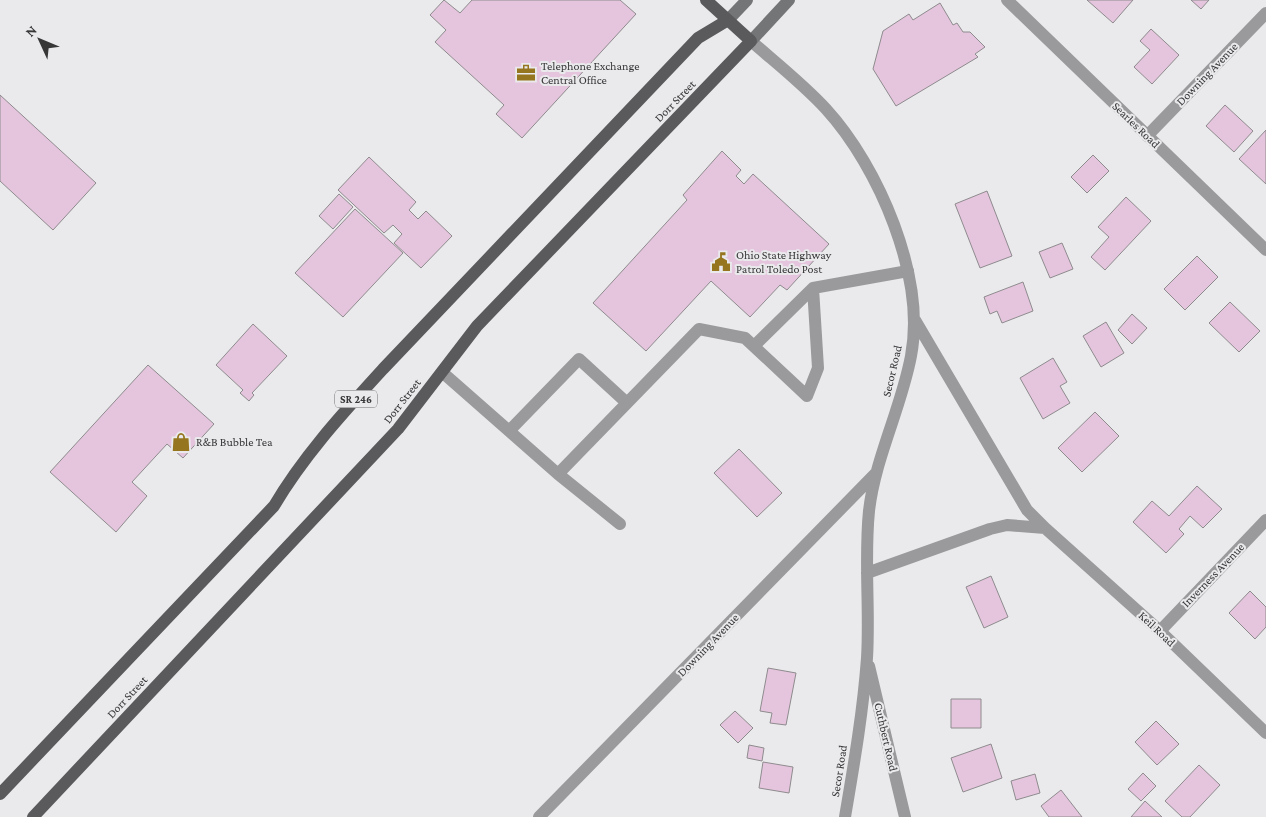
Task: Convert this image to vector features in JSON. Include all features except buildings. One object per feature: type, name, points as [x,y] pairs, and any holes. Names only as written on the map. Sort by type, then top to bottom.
[{"type":"main road","name":"Secor Road","points":[[706,0],[751,41]]},
{"type":"main road","name":"Dorr Street","points":[[0,794],[274,506],[290,479],[339,417],[416,334],[698,38],[728,20],[747,0]]},
{"type":"main road","name":"Dorr Street","points":[[33,817],[398,429],[477,326],[789,0]]},
{"type":"street","name":"Searles Road","points":[[1007,0],[1266,250]]},
{"type":"street","name":"Downing Avenue","points":[[1147,136],[1266,13]]},
{"type":"street","name":"Secor Road","points":[[751,41],[827,110],[861,155],[887,207],[908,271],[914,320],[911,355],[876,473],[869,510],[867,657],[859,732],[845,817]]},
{"type":"street","points":[[754,346],[813,288],[908,271]]},
{"type":"street","points":[[558,474],[699,329],[745,338],[807,396],[818,368],[813,288]]},
{"type":"street","name":"Keil Road","points":[[914,320],[1027,510],[1160,630],[1266,734]]},
{"type":"street","points":[[509,431],[579,358],[627,403]]},
{"type":"street","points":[[442,372],[558,474],[620,524]]},
{"type":"street","name":"Downing Avenue","points":[[539,817],[876,473]]},
{"type":"street","name":"Inverness Avenue","points":[[1160,630],[1266,520]]},
{"type":"street","points":[[867,573],[990,529],[1006,525],[1045,528]]},
{"type":"street","name":"Cuthbert Road","points":[[867,657],[905,817]]},
{"type":"place","name":"Telephone Exchange Central Office","points":[[526,73]]},
{"type":"place","name":"Ohio State Highway Patrol Toledo Post","points":[[721,262]]},
{"type":"place","name":"R&B Bubble Tea","points":[[181,442]]}]
